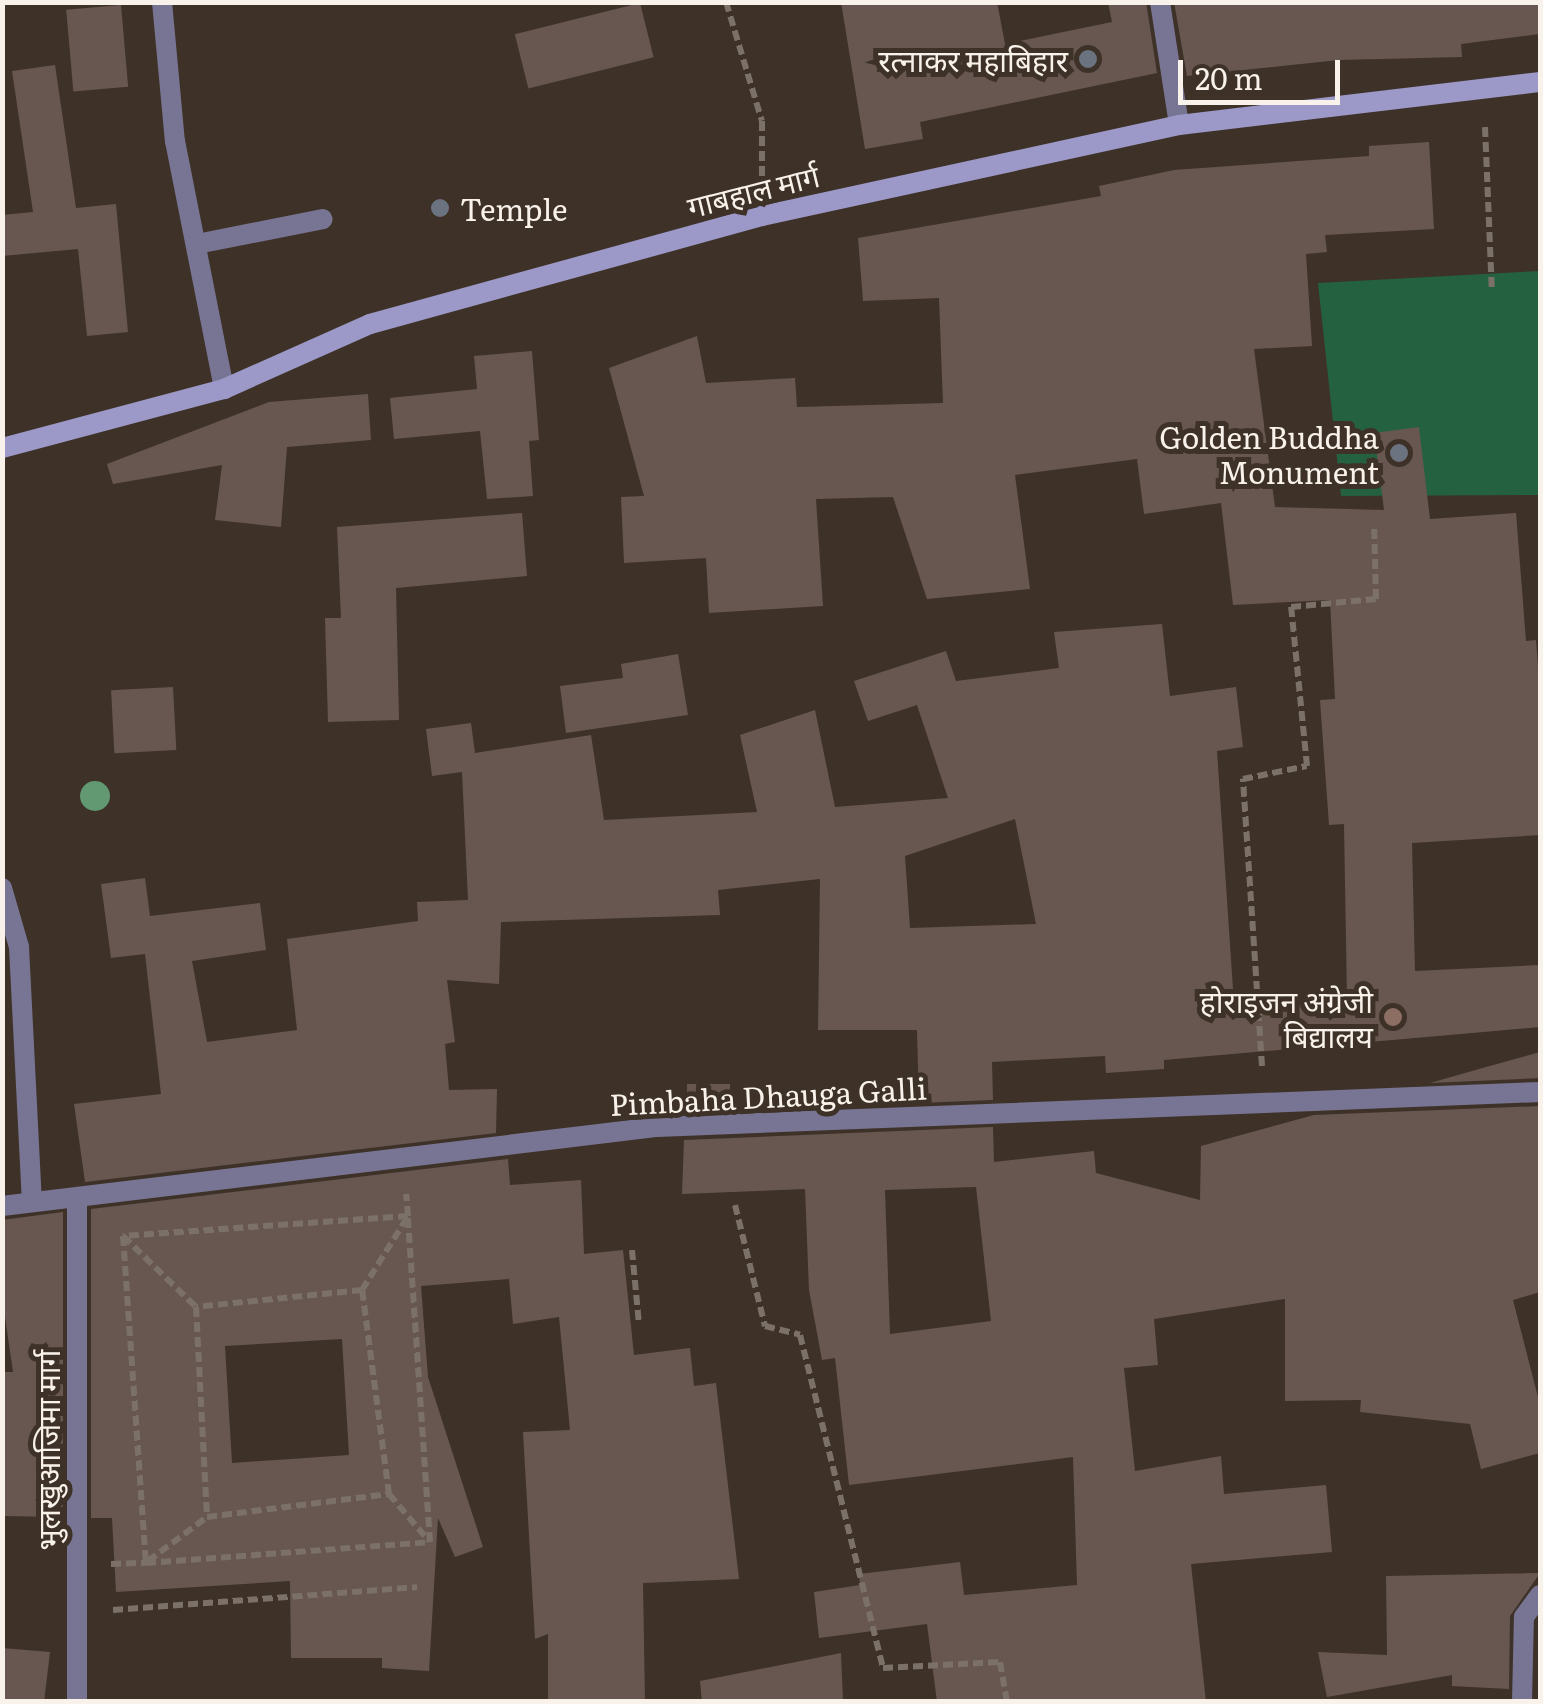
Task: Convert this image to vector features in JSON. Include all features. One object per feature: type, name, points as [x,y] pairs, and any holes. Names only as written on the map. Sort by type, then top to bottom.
[{"type":"main road","name":"गाबहाल मार्ग","points":[[2,448],[224,388],[370,324],[762,216],[1179,125],[1540,82]]},
{"type":"street","points":[[162,2],[176,141],[224,388]]},
{"type":"street","points":[[1160,2],[1179,125]]},
{"type":"street","points":[[196,244],[322,218]]},
{"type":"street","points":[[2,888],[19,947],[32,1202]]},
{"type":"street","name":"Pimbaha Dhauga Galli","points":[[2,1206],[657,1127],[1540,1092]]},
{"type":"street","name":"भुलखुआजिमा मार्ग","points":[[77,1198],[77,1702]]},
{"type":"street","points":[[1522,1702],[1524,1616],[1540,1595]]},
{"type":"path","points":[[726,2],[762,121],[762,216]]},
{"type":"path","points":[[1483,86],[1492,292]]},
{"type":"path","points":[[1264,1103],[1242,779],[1307,766],[1291,607],[1376,599],[1374,524]]},
{"type":"path","points":[[734,1205],[766,1326],[800,1335],[883,1668],[1000,1662],[1007,1702]]},
{"type":"path","points":[[123,1236],[408,1216]]},
{"type":"path","points":[[408,1216],[362,1290],[389,1494],[430,1542]]},
{"type":"path","points":[[408,1216],[430,1542]]},
{"type":"path","points":[[123,1236],[196,1307],[207,1516]]},
{"type":"path","points":[[123,1236],[146,1563]]},
{"type":"path","points":[[632,1250],[639,1324]]},
{"type":"path","points":[[196,1307],[362,1290]]},
{"type":"path","points":[[146,1563],[207,1516],[389,1494]]},
{"type":"path","points":[[146,1563],[430,1542]]},
{"type":"path","points":[[76,1613],[417,1586]]},
{"type":"green space","points":[[1540,271],[1540,495],[1341,496],[1318,283]]},
{"type":"building","points":[[841,2],[997,2],[1005,44],[1112,22],[1108,2],[1146,2],[1157,73],[920,122],[923,139],[865,149]]},
{"type":"building","points":[[1174,2],[1540,2],[1540,34],[1461,44],[1462,57],[1339,60],[1187,76]]},
{"type":"building","points":[[640,3],[654,57],[528,89],[515,34]]},
{"type":"building","points":[[121,5],[128,87],[73,91],[66,10]]},
{"type":"building","points":[[55,65],[76,208],[116,204],[128,332],[87,336],[78,249],[2,256],[2,215],[33,212],[12,71]]},
{"type":"building","points":[[1429,142],[1434,229],[1325,235],[1327,252],[1306,254],[1312,346],[1254,349],[1275,507],[1384,510],[1374,433],[1419,427],[1430,519],[1516,513],[1526,641],[1536,640],[1540,693],[1540,835],[1412,843],[1415,971],[1540,965],[1540,1027],[1164,1060],[1164,1069],[1106,1073],[1105,1056],[992,1062],[993,1100],[919,1103],[917,1030],[818,1030],[820,879],[718,890],[720,915],[501,922],[499,984],[447,980],[455,1042],[445,1044],[449,1090],[497,1089],[496,1133],[85,1182],[74,1104],[161,1094],[145,954],[111,958],[101,884],[145,878],[150,916],[260,903],[266,950],[192,961],[207,1042],[297,1030],[287,939],[418,921],[417,902],[468,900],[462,772],[432,776],[426,729],[471,723],[475,753],[591,735],[604,820],[757,812],[740,735],[815,710],[835,807],[948,798],[917,705],[868,721],[854,681],[946,651],[956,681],[1059,668],[1054,632],[1162,624],[1170,696],[1236,687],[1243,747],[1217,751],[1234,1004],[1347,998],[1344,824],[1329,825],[1320,700],[1335,699],[1330,600],[1233,605],[1221,503],[1144,514],[1137,459],[1015,475],[1030,589],[927,599],[893,497],[816,499],[823,606],[709,613],[706,558],[624,563],[621,497],[644,496],[609,368],[697,336],[706,383],[795,378],[797,407],[943,403],[939,298],[863,301],[858,238],[1101,196],[1099,186],[1174,170],[1369,156],[1369,146]],"holes":[[[1015,819],[1036,924],[910,928],[905,856]]]},
{"type":"building","points":[[532,351],[539,440],[529,441],[533,496],[487,499],[480,431],[394,439],[390,398],[477,389],[474,356]]},
{"type":"building","points":[[368,394],[371,440],[287,447],[281,527],[215,520],[222,465],[113,484],[107,464],[269,402]]},
{"type":"building","points":[[522,513],[527,576],[396,588],[399,720],[328,722],[325,618],[341,618],[337,527]]},
{"type":"building","points":[[678,654],[688,715],[566,733],[560,686],[623,678],[621,664]]},
{"type":"building","points":[[173,687],[176,750],[114,753],[111,690]]},
{"type":"building","points":[[1540,1052],[1540,1078],[1430,1083],[1486,1067]]},
{"type":"building","points":[[687,1084],[730,1084],[730,1110],[687,1110]]},
{"type":"building","points":[[1540,1106],[1540,1292],[1513,1300],[1540,1405],[1540,1453],[1481,1469],[1470,1424],[1360,1412],[1361,1400],[1285,1401],[1285,1299],[1154,1319],[1158,1365],[1124,1368],[1135,1471],[1221,1456],[1224,1494],[1326,1485],[1332,1552],[1191,1564],[1206,1702],[937,1702],[927,1624],[819,1638],[814,1592],[860,1585],[859,1574],[960,1562],[964,1595],[1077,1585],[1073,1457],[849,1485],[835,1358],[822,1360],[809,1290],[805,1189],[682,1194],[684,1140],[993,1127],[994,1162],[1094,1151],[1096,1173],[1200,1200],[1201,1146],[1314,1115]],"holes":[[[976,1187],[991,1321],[890,1334],[885,1190]]]},
{"type":"building","points":[[508,1159],[510,1185],[581,1180],[584,1254],[623,1250],[634,1355],[690,1348],[694,1386],[716,1383],[739,1579],[643,1583],[645,1702],[548,1702],[548,1634],[535,1639],[523,1432],[570,1430],[559,1317],[513,1324],[509,1279],[421,1286],[428,1377],[483,1547],[455,1557],[438,1518],[429,1671],[382,1668],[382,1658],[291,1658],[290,1581],[116,1592],[112,1518],[91,1518],[91,1209]],"holes":[[[342,1339],[349,1455],[232,1463],[225,1346]]]},
{"type":"building","points":[[63,1212],[63,1517],[2,1516],[2,1372],[13,1372],[2,1296],[2,1220]]},
{"type":"building","points":[[1540,1573],[1510,1616],[1509,1689],[1452,1686],[1452,1675],[1327,1697],[1318,1652],[1387,1655],[1386,1576]]},
{"type":"building","points":[[2,1648],[50,1652],[44,1702],[2,1702]]},
{"type":"building","points":[[841,1653],[843,1702],[702,1702],[700,1681]]},
{"type":"place","name":"रत्नाकर महाबिहार","points":[[1088,59]]},
{"type":"place","name":"Temple","points":[[440,208]]},
{"type":"place","name":"Golden Buddha Monument","points":[[1399,453]]},
{"type":"place","name":"होराइजन अंग्रेजी बिद्यालय","points":[[1393,1017]]}]
